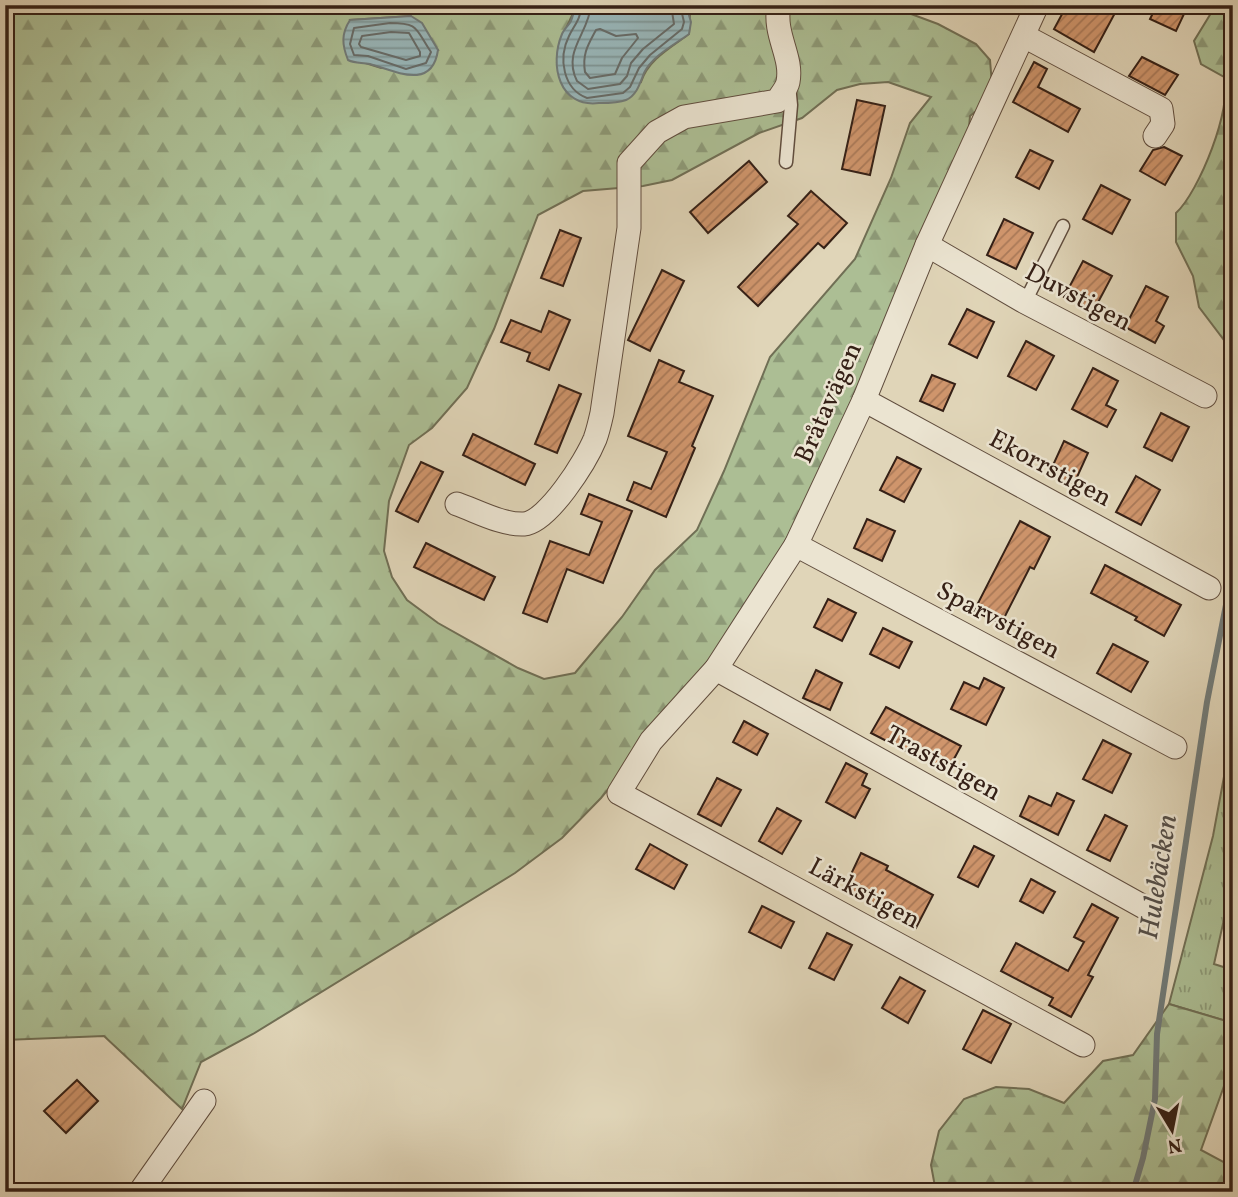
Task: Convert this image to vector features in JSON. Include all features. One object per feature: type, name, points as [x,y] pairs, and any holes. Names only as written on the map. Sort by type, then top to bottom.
[{"type":"street","points":[[457,504],[513,523],[527,524],[560,498],[595,440],[602,413],[629,228],[629,163],[657,132],[684,117],[777,101],[788,84],[788,65],[776,20],[779,5]]},
{"type":"street","name":"Bråtavägen","points":[[619,793],[651,741],[716,669],[796,545],[864,400],[927,246],[1037,5]]},
{"type":"street","points":[[1024,36],[1161,109],[1163,124],[1155,136]]},
{"type":"street","name":"Duvstigen","points":[[927,246],[1025,302],[1205,396]]},
{"type":"street","name":"Ekorrstigen","points":[[864,400],[1209,588]]},
{"type":"street","name":"Sparvstigen","points":[[796,545],[1175,747]]},
{"type":"street","name":"Traststigen","points":[[716,669],[1144,907]]},
{"type":"street","name":"Lärkstigen","points":[[619,793],[1083,1045]]},
{"type":"street","points":[[140,1192],[204,1101]]},
{"type":"lane","points":[[786,162],[791,105],[788,84]]},
{"type":"lane","points":[[1025,302],[1063,226]]},
{"type":"green space","points":[[5,5],[577,5],[562,39],[557,62],[641,82],[654,61],[689,34],[690,14],[686,5],[887,5],[938,24],[976,44],[990,60],[992,85],[986,103],[970,116],[968,139],[934,224],[788,537],[716,657],[601,798],[562,838],[515,873],[253,1034],[201,1062],[182,1109],[104,1036],[5,1040]],"holes":[[[411,16],[438,50],[381,68],[365,63],[350,20]],[[888,82],[931,97],[910,123],[891,178],[855,259],[770,357],[697,530],[655,570],[622,617],[575,673],[544,679],[518,668],[438,623],[407,600],[392,577],[384,551],[389,501],[409,445],[432,428],[467,388],[494,329],[538,215],[583,191],[643,186],[672,180],[759,133],[802,118],[837,90],[860,84]]]},
{"type":"green space","points":[[1216,5],[1233,5],[1233,352],[1199,307],[1193,276],[1176,242],[1176,213],[1204,169],[1224,108],[1224,77],[1201,64],[1194,41]]},
{"type":"green space","points":[[1233,728],[1233,879],[1214,964],[1233,970],[1233,1023],[1169,1004],[1213,836]]},
{"type":"green space","points":[[1169,1004],[1233,1023],[1233,1061],[1201,1150],[1233,1167],[1233,1192],[936,1192],[931,1165],[939,1131],[964,1099],[996,1087],[1029,1089],[1064,1103],[1103,1061],[1133,1055]]},
{"type":"water","points":[[577,5],[610,5],[620,10],[640,5],[686,5],[691,22],[689,34],[652,61],[630,98],[616,102],[585,103],[566,92],[557,71],[558,46]]},
{"type":"water","points":[[411,16],[422,23],[438,50],[434,63],[428,70],[411,75],[348,60],[343,40],[350,20]]},
{"type":"building","points":[[1067,5],[1099,5],[1115,13],[1094,52],[1054,29]]},
{"type":"building","points":[[1157,5],[1167,5],[1184,14],[1176,31],[1150,19]]},
{"type":"building","points":[[1142,57],[1178,75],[1165,95],[1129,76]]},
{"type":"building","points":[[1034,62],[1047,69],[1038,87],[1080,109],[1068,132],[1013,102]]},
{"type":"building","points":[[857,100],[885,106],[870,175],[842,169]]},
{"type":"building","points":[[1164,147],[1182,156],[1165,185],[1140,171],[1153,150]]},
{"type":"building","points":[[1030,150],[1053,161],[1039,189],[1016,177]]},
{"type":"building","points":[[749,161],[767,182],[708,233],[690,212]]},
{"type":"building","points":[[1101,185],[1130,200],[1112,234],[1083,219]]},
{"type":"building","points":[[811,191],[847,223],[824,248],[818,243],[758,306],[738,287],[798,224],[788,216]]},
{"type":"building","points":[[1004,219],[1033,233],[1016,269],[987,255]]},
{"type":"building","points":[[560,230],[581,238],[563,286],[541,278]]},
{"type":"building","points":[[1083,261],[1112,276],[1093,312],[1064,297]]},
{"type":"building","points":[[662,270],[684,281],[650,351],[628,340]]},
{"type":"building","points":[[1146,286],[1168,297],[1156,321],[1164,326],[1155,343],[1125,327]]},
{"type":"building","points":[[967,309],[994,322],[977,358],[949,344]]},
{"type":"building","points":[[549,311],[570,320],[549,370],[527,361],[530,353],[501,342],[511,320],[541,332]]},
{"type":"building","points":[[1026,341],[1054,356],[1036,390],[1008,376]]},
{"type":"building","points":[[659,360],[684,371],[679,382],[713,396],[666,517],[627,500],[634,482],[651,489],[667,452],[628,436]]},
{"type":"building","points":[[1093,368],[1118,381],[1106,405],[1116,410],[1107,427],[1072,409]]},
{"type":"building","points":[[932,375],[955,384],[943,411],[920,401]]},
{"type":"building","points":[[559,385],[581,394],[557,453],[535,444]]},
{"type":"building","points":[[1161,413],[1189,427],[1172,461],[1144,447]]},
{"type":"building","points":[[473,434],[535,464],[525,485],[463,455]]},
{"type":"building","points":[[1064,441],[1088,453],[1073,486],[1049,474]]},
{"type":"building","points":[[897,457],[921,469],[904,502],[880,490]]},
{"type":"building","points":[[421,462],[443,472],[418,522],[396,511]]},
{"type":"building","points":[[1136,476],[1160,490],[1141,525],[1116,512]]},
{"type":"building","points":[[589,494],[632,511],[603,583],[567,569],[547,622],[523,613],[550,541],[589,555],[602,522],[581,514]]},
{"type":"building","points":[[867,519],[895,531],[882,561],[854,548]]},
{"type":"building","points":[[1020,521],[1050,537],[1034,569],[1030,567],[1001,624],[974,611]]},
{"type":"building","points":[[426,543],[495,577],[484,600],[414,567]]},
{"type":"building","points":[[1105,565],[1181,605],[1164,636],[1135,620],[1137,617],[1091,593]]},
{"type":"building","points":[[828,599],[856,613],[842,641],[814,627]]},
{"type":"building","points":[[883,628],[912,642],[899,668],[870,654]]},
{"type":"building","points":[[1113,644],[1148,662],[1131,692],[1097,673]]},
{"type":"building","points":[[816,670],[842,683],[830,710],[803,698]]},
{"type":"building","points":[[984,678],[1004,688],[986,725],[951,709],[964,682],[979,689]]},
{"type":"building","points":[[886,707],[961,746],[947,772],[871,733]]},
{"type":"building","points":[[744,721],[768,734],[757,755],[733,742]]},
{"type":"building","points":[[1103,740],[1131,754],[1112,793],[1083,779]]},
{"type":"building","points":[[846,763],[867,774],[862,785],[870,789],[855,818],[826,802]]},
{"type":"building","points":[[717,778],[741,790],[721,826],[698,814]]},
{"type":"building","points":[[1057,793],[1074,801],[1058,835],[1020,816],[1029,796],[1051,806]]},
{"type":"building","points":[[777,808],[801,821],[782,854],[759,841]]},
{"type":"building","points":[[1105,815],[1127,826],[1110,861],[1087,850]]},
{"type":"building","points":[[650,844],[687,865],[674,889],[636,869]]},
{"type":"building","points":[[974,846],[994,856],[978,887],[958,877]]},
{"type":"building","points":[[861,853],[888,866],[886,870],[933,895],[916,928],[844,889]]},
{"type":"building","points":[[1031,879],[1055,892],[1043,913],[1020,901]]},
{"type":"building","points":[[1092,904],[1118,918],[1088,975],[1093,977],[1071,1017],[1049,1005],[1053,998],[1001,971],[1016,943],[1068,971],[1084,942],[1074,937]]},
{"type":"building","points":[[762,906],[794,922],[781,948],[749,932]]},
{"type":"building","points":[[827,933],[852,945],[834,980],[809,968]]},
{"type":"building","points":[[900,977],[925,991],[908,1023],[882,1008]]},
{"type":"building","points":[[983,1010],[1011,1024],[991,1063],[963,1049]]},
{"type":"building","points":[[77,1080],[98,1101],[66,1133],[44,1111]]},
{"type":"waterway","name":"Hulebäcken","points":[[1133,1192],[1155,1099],[1157,1034],[1207,702],[1233,569]]}]
